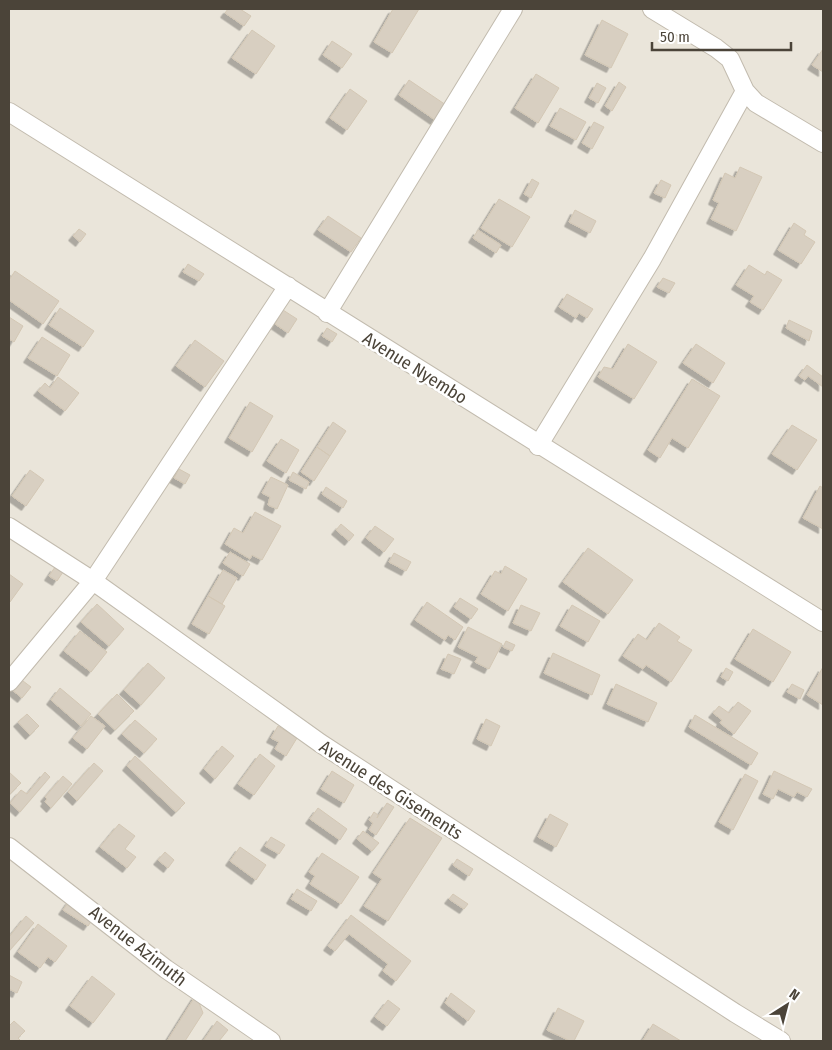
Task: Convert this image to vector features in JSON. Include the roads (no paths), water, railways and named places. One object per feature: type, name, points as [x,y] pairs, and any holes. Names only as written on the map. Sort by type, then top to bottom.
[{"type":"street","points":[[327,313],[513,9]]},
{"type":"street","points":[[652,9],[716,48],[730,59],[745,91],[756,103],[823,143]]},
{"type":"street","points":[[538,446],[652,259],[745,91]]},
{"type":"street","name":"Avenue Nyembo","points":[[9,112],[288,286],[327,313],[538,446],[823,622]]},
{"type":"street","points":[[9,682],[93,581],[288,286]]},
{"type":"street","name":"Avenue des Gisements","points":[[9,528],[93,581],[320,743],[781,1041]]},
{"type":"street","name":"Avenue Azimuth","points":[[9,847],[172,974],[271,1041]]}]
